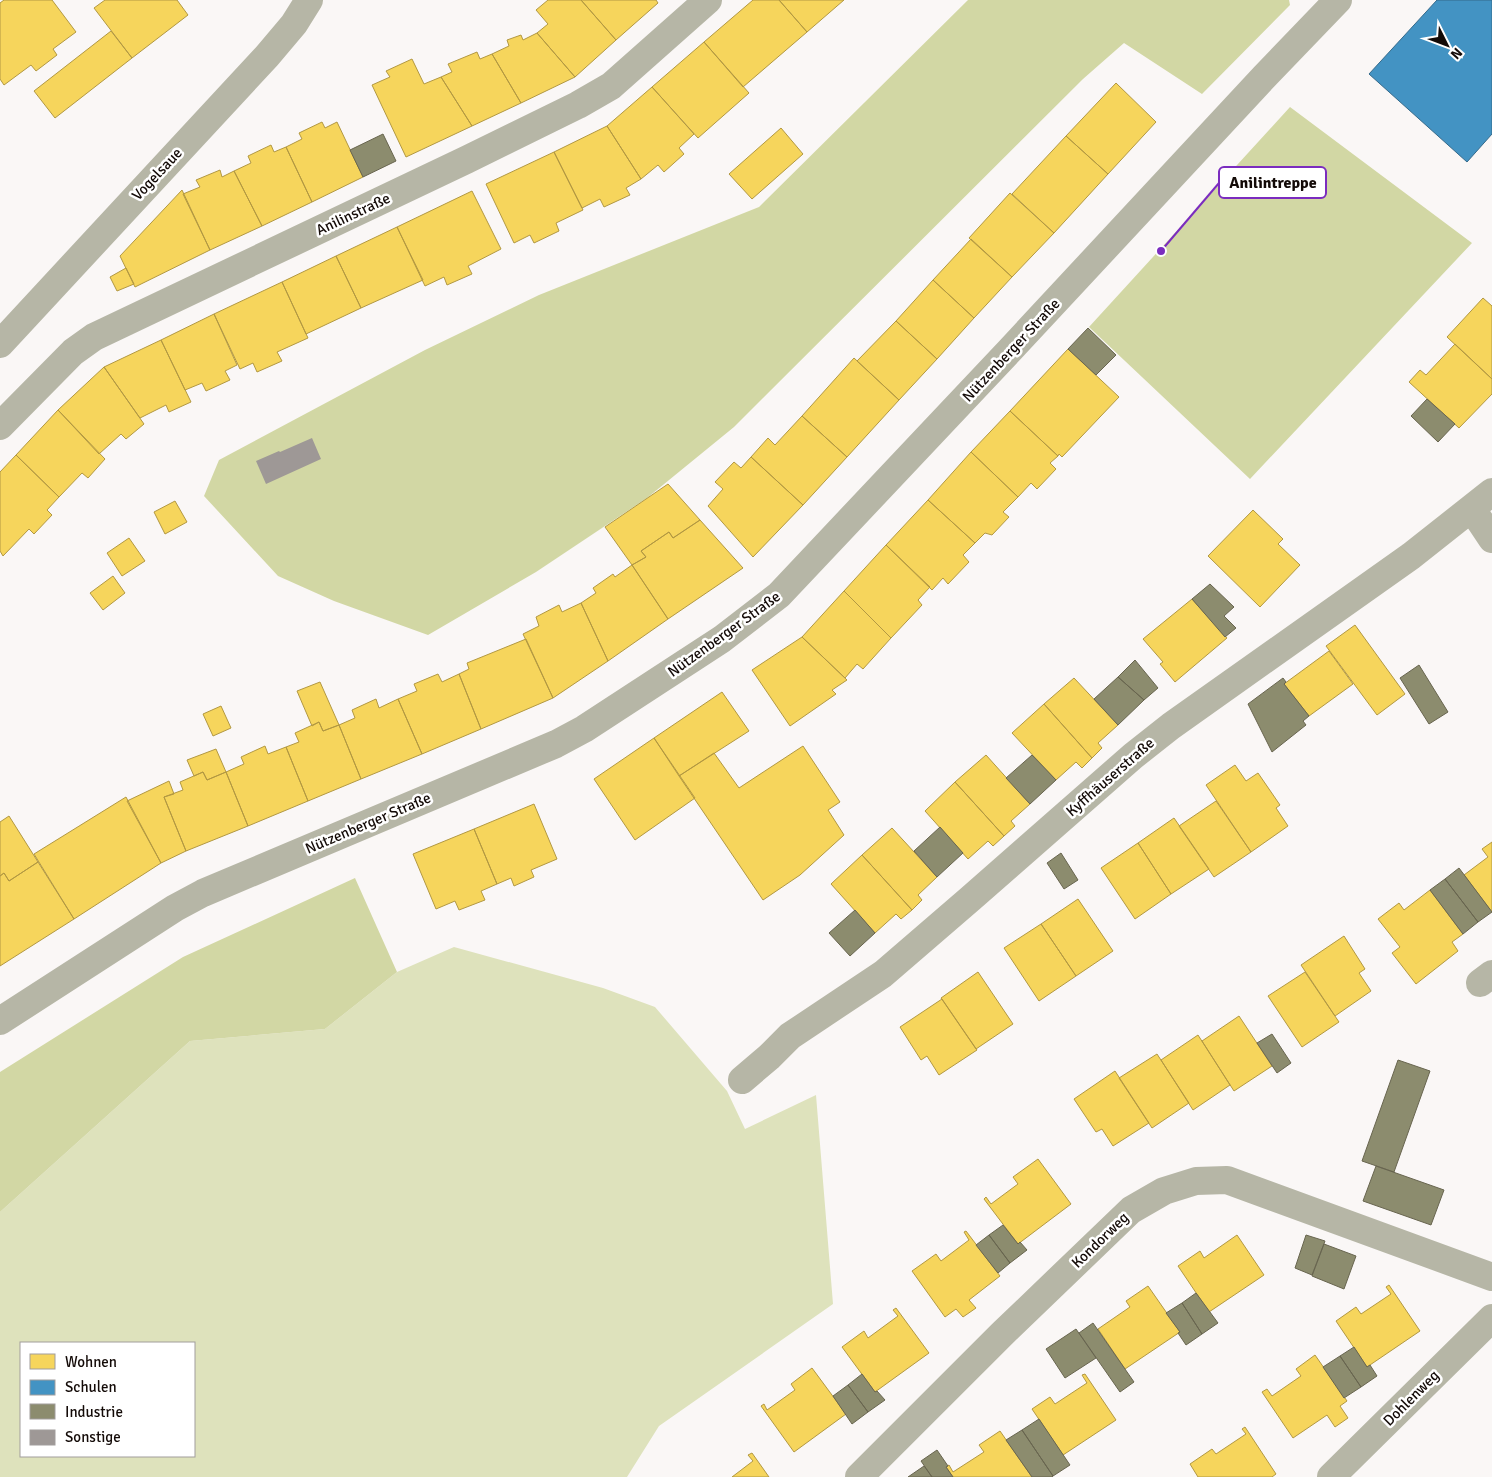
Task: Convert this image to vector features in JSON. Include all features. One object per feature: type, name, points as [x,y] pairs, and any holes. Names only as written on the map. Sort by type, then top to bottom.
[{"type":"street","name":"Vogelsaue","points":[[0,344],[267,56],[294,24],[309,0]]},
{"type":"street","name":"Anilinstraße","points":[[0,426],[73,352],[94,337],[578,105],[611,86],[708,0]]},
{"type":"street","name":"Nützenberger Straße","points":[[0,1021],[175,908],[203,893],[547,748],[584,730],[722,639],[772,601],[1005,356],[1338,0]]},
{"type":"street","name":"Kyffhäuserstraße","points":[[742,1080],[790,1036],[883,974],[1133,756],[1171,726],[1411,556],[1492,492]]},
{"type":"street","points":[[1472,509],[1492,539]]},
{"type":"street","name":"Kondorweg","points":[[859,1477],[1002,1334],[1131,1210],[1164,1191],[1196,1181],[1227,1180],[1492,1277]]},
{"type":"street","name":"Dohlenweg","points":[[1330,1477],[1492,1318]]},
{"type":"green space","points":[[968,0],[1289,0],[1290,5],[1202,94],[1124,43],[1083,79],[734,427],[647,498],[536,572],[428,635],[334,601],[278,576],[204,496],[219,460],[425,350],[539,295],[759,207]]},
{"type":"green space","points":[[1290,107],[1472,243],[1250,479],[1089,327]]},
{"type":"green space","points":[[355,878],[397,972],[325,1029],[190,1041],[0,1212],[0,1072],[183,957]]},
{"type":"green space","points":[[454,947],[603,988],[655,1007],[727,1091],[745,1129],[816,1095],[833,1304],[659,1426],[627,1477],[0,1477],[0,1212],[190,1041],[325,1029],[397,972]]},
{"type":"building: Wohnen","points":[[4,0],[52,0],[76,32],[53,49],[57,55],[36,71],[31,65],[4,85],[0,79],[0,3]]},
{"type":"building: Wohnen","points":[[105,0],[177,0],[188,15],[132,58],[94,8]]},
{"type":"building: Wohnen","points":[[548,0],[581,0],[616,40],[575,77],[537,33],[548,24],[536,10]]},
{"type":"building: Wohnen","points":[[581,0],[656,0],[658,3],[616,40]]},
{"type":"building: Wohnen","points":[[753,0],[779,0],[807,32],[743,87],[704,42]]},
{"type":"building: Wohnen","points":[[779,0],[844,0],[807,32]]},
{"type":"building: Wohnen","points":[[111,31],[132,58],[55,118],[34,91]]},
{"type":"building: Wohnen","points":[[537,33],[575,77],[521,103],[492,54],[509,46],[507,40],[521,35],[523,40]]},
{"type":"building: Wohnen","points":[[704,42],[749,93],[698,138],[652,87]]},
{"type":"building: Wohnen","points":[[477,52],[480,59],[492,54],[521,103],[472,126],[441,77],[452,72],[448,64]]},
{"type":"building: Wohnen","points":[[412,59],[424,84],[441,77],[472,126],[406,157],[372,85],[390,77],[386,71]]},
{"type":"building: Wohnen","points":[[1116,83],[1156,122],[1108,174],[1066,136]]},
{"type":"building: Wohnen","points":[[652,87],[694,134],[679,148],[684,154],[664,172],[658,165],[641,179],[607,126]]},
{"type":"building: Wohnen","points":[[322,122],[325,128],[337,122],[363,177],[312,202],[286,147],[302,139],[299,133]]},
{"type":"building: Wohnen","points":[[607,126],[641,179],[626,188],[630,195],[604,207],[600,199],[582,208],[554,152]]},
{"type":"building: Wohnen","points":[[781,128],[803,154],[752,199],[729,174]]},
{"type":"building: Wohnen","points":[[1066,136],[1108,174],[1054,233],[1012,194]]},
{"type":"building: Wohnen","points":[[271,145],[274,152],[286,147],[312,202],[262,226],[234,171],[251,163],[248,156]]},
{"type":"building: Wohnen","points":[[554,152],[583,210],[556,223],[559,231],[534,243],[530,235],[514,243],[486,184]]},
{"type":"building: Wohnen","points":[[220,170],[222,177],[234,171],[262,226],[210,250],[183,194],[200,187],[196,180]]},
{"type":"building: Wohnen","points":[[182,190],[210,250],[135,287],[120,256]]},
{"type":"building: Wohnen","points":[[472,191],[501,249],[468,266],[472,274],[447,285],[444,277],[425,286],[397,227]]},
{"type":"building: Wohnen","points":[[1010,193],[1054,233],[1012,277],[969,238]]},
{"type":"building: Wohnen","points":[[397,227],[423,280],[361,308],[336,256]]},
{"type":"building: Wohnen","points":[[971,239],[1012,277],[974,318],[933,280]]},
{"type":"building: Wohnen","points":[[336,256],[361,308],[306,334],[282,282]]},
{"type":"building: Wohnen","points":[[126,268],[134,284],[117,291],[110,277]]},
{"type":"building: Wohnen","points":[[933,280],[974,318],[937,359],[896,321]]},
{"type":"building: Wohnen","points":[[282,282],[308,338],[277,352],[282,361],[257,372],[253,363],[240,369],[214,314]]},
{"type":"building: Wohnen","points":[[1483,298],[1492,306],[1492,379],[1447,337]]},
{"type":"building: Wohnen","points":[[214,314],[237,365],[225,371],[230,380],[206,391],[202,383],[185,390],[161,340]]},
{"type":"building: Wohnen","points":[[896,321],[937,359],[899,400],[857,361]]},
{"type":"building: Wohnen","points":[[161,340],[191,402],[169,412],[166,405],[140,418],[104,367]]},
{"type":"building: Wohnen","points":[[1455,344],[1492,379],[1492,394],[1459,428],[1409,382],[1420,370],[1426,375]]},
{"type":"building: Wohnen","points":[[1068,349],[1119,397],[1062,457],[1059,454],[1058,456],[1010,411]]},
{"type":"building: Wohnen","points":[[854,358],[899,400],[847,457],[802,416]]},
{"type":"building: Wohnen","points":[[104,367],[144,424],[126,439],[121,434],[99,454],[58,410]]},
{"type":"building: Wohnen","points":[[58,410],[105,459],[88,478],[82,473],[59,497],[16,455]]},
{"type":"building: Wohnen","points":[[1010,411],[1058,456],[1050,463],[1056,469],[1037,489],[1031,483],[1018,497],[971,452]]},
{"type":"building: Wohnen","points":[[802,416],[847,457],[803,505],[751,457],[768,438],[775,445]]},
{"type":"building: Wohnen","points":[[971,452],[1018,497],[1003,512],[1009,517],[992,535],[985,533],[975,543],[928,500]]},
{"type":"building: Wohnen","points":[[16,455],[59,497],[47,510],[52,515],[34,534],[29,529],[3,556],[0,551],[0,472]]},
{"type":"building: Wohnen","points":[[751,457],[803,505],[753,557],[708,506],[723,489],[715,482],[734,462],[741,468]]},
{"type":"building: Wohnen","points":[[668,484],[700,520],[673,538],[669,532],[641,551],[646,557],[632,565],[605,527]]},
{"type":"building: Wohnen","points":[[928,500],[975,543],[963,555],[969,562],[948,584],[943,578],[932,590],[886,545]]},
{"type":"building: Wohnen","points":[[175,501],[187,522],[165,534],[154,512]]},
{"type":"building: Wohnen","points":[[1253,510],[1283,539],[1278,544],[1300,565],[1260,607],[1208,556]]},
{"type":"building: Wohnen","points":[[700,520],[743,568],[668,619],[632,565],[646,557],[641,551],[669,532],[673,538]]},
{"type":"building: Wohnen","points":[[129,538],[145,561],[122,576],[107,553]]},
{"type":"building: Wohnen","points":[[886,545],[930,587],[918,600],[922,605],[891,638],[844,591]]},
{"type":"building: Wohnen","points":[[632,565],[668,619],[608,661],[581,603],[596,593],[593,588],[613,574],[615,577]]},
{"type":"building: Wohnen","points":[[113,576],[125,593],[103,610],[90,593]]},
{"type":"building: Wohnen","points":[[844,591],[891,638],[863,669],[857,664],[845,678],[802,637]]},
{"type":"building: Wohnen","points":[[1192,599],[1227,638],[1175,682],[1160,664],[1163,662],[1143,639]]},
{"type":"building: Wohnen","points":[[581,603],[608,661],[553,698],[523,634],[539,626],[536,617],[559,605],[562,612]]},
{"type":"building: Wohnen","points":[[1355,625],[1405,694],[1377,715],[1326,646]]},
{"type":"building: Wohnen","points":[[802,637],[847,680],[832,690],[836,694],[790,726],[752,670]]},
{"type":"building: Wohnen","points":[[526,639],[553,698],[481,729],[459,674],[469,669],[467,663]]},
{"type":"building: Wohnen","points":[[1329,651],[1353,684],[1309,716],[1284,684]]},
{"type":"building: Wohnen","points":[[438,674],[442,682],[459,674],[481,729],[422,754],[398,699],[417,691],[414,684]]},
{"type":"building: Wohnen","points":[[1074,678],[1118,725],[1098,743],[1102,748],[1092,758],[1044,704]]},
{"type":"building: Wohnen","points":[[320,682],[339,725],[323,731],[319,722],[312,726],[297,691]]},
{"type":"building: Wohnen","points":[[722,692],[749,731],[679,776],[654,738]]},
{"type":"building: Wohnen","points":[[376,699],[379,708],[398,699],[422,754],[361,779],[339,725],[355,718],[352,710]]},
{"type":"building: Wohnen","points":[[1044,704],[1092,758],[1082,768],[1076,762],[1056,780],[1012,733]]},
{"type":"building: Wohnen","points":[[221,706],[231,728],[213,736],[203,714]]},
{"type":"building: Wohnen","points":[[319,722],[323,731],[339,725],[361,779],[308,801],[286,747],[299,742],[295,733]]},
{"type":"building: Wohnen","points":[[654,738],[695,798],[635,840],[594,779]]},
{"type":"building: Wohnen","points":[[265,746],[268,754],[286,747],[308,801],[248,826],[226,772],[244,764],[241,757]]},
{"type":"building: Wohnen","points":[[803,746],[840,802],[828,810],[844,835],[800,875],[763,900],[679,776],[714,753],[739,788]]},
{"type":"building: Wohnen","points":[[216,749],[226,772],[207,780],[203,772],[194,776],[187,760]]},
{"type":"building: Wohnen","points":[[986,755],[1030,804],[1011,821],[1015,826],[1004,836],[955,782]]},
{"type":"building: Wohnen","points":[[1235,765],[1246,781],[1258,773],[1280,805],[1276,808],[1288,826],[1251,852],[1206,785]]},
{"type":"building: Wohnen","points":[[203,772],[207,780],[226,772],[248,826],[186,851],[164,797],[183,790],[180,782]]},
{"type":"building: Wohnen","points":[[169,781],[174,794],[164,797],[186,851],[161,863],[127,801]]},
{"type":"building: Wohnen","points":[[955,782],[1004,836],[993,846],[988,841],[968,859],[925,811]]},
{"type":"building: Wohnen","points":[[126,797],[161,863],[74,919],[34,854]]},
{"type":"building: Wohnen","points":[[1216,801],[1251,852],[1214,877],[1179,826]]},
{"type":"building: Wohnen","points":[[534,804],[557,859],[531,870],[534,877],[514,886],[511,878],[497,884],[474,829]]},
{"type":"building: Wohnen","points":[[9,816],[38,862],[9,881],[4,873],[0,876],[0,822]]},
{"type":"building: Wohnen","points":[[1174,818],[1209,869],[1171,894],[1138,843]]},
{"type":"building: Wohnen","points":[[892,828],[937,877],[918,895],[922,900],[912,910],[862,855]]},
{"type":"building: Wohnen","points":[[474,829],[497,884],[481,891],[485,900],[459,910],[455,901],[436,909],[413,854]]},
{"type":"building: Wohnen","points":[[1492,842],[1492,912],[1464,875],[1488,857],[1482,849]]},
{"type":"building: Wohnen","points":[[1138,843],[1171,894],[1135,919],[1101,868]]},
{"type":"building: Wohnen","points":[[862,855],[912,910],[901,919],[896,914],[875,933],[831,884]]},
{"type":"building: Wohnen","points":[[38,862],[74,919],[0,966],[0,876],[4,873],[9,881]]},
{"type":"building: Wohnen","points":[[1430,890],[1463,934],[1452,942],[1458,951],[1416,984],[1392,953],[1400,947],[1378,919],[1399,903],[1404,910]]},
{"type":"building: Wohnen","points":[[1078,899],[1113,951],[1076,976],[1041,924]]},
{"type":"building: Wohnen","points":[[1041,924],[1076,976],[1039,1001],[1004,948]]},
{"type":"building: Wohnen","points":[[1344,936],[1365,969],[1359,973],[1371,991],[1335,1016],[1301,965]]},
{"type":"building: Wohnen","points":[[978,972],[1013,1024],[976,1049],[941,998]]},
{"type":"building: Wohnen","points":[[1305,972],[1339,1022],[1302,1047],[1268,996]]},
{"type":"building: Wohnen","points":[[942,999],[977,1050],[939,1075],[927,1056],[921,1060],[900,1027]]},
{"type":"building: Wohnen","points":[[1239,1016],[1272,1066],[1234,1091],[1202,1041]]},
{"type":"building: Wohnen","points":[[1198,1035],[1230,1085],[1193,1110],[1161,1060]]},
{"type":"building: Wohnen","points":[[1157,1054],[1189,1103],[1152,1128],[1119,1078]]},
{"type":"building: Wohnen","points":[[1115,1071],[1149,1123],[1113,1146],[1102,1129],[1096,1132],[1074,1099]]},
{"type":"building: Wohnen","points":[[1038,1159],[1071,1204],[1018,1244],[984,1199],[986,1197],[991,1204],[1018,1184],[1013,1177]]},
{"type":"building: Wohnen","points":[[966,1231],[1000,1276],[969,1300],[976,1308],[963,1317],[956,1309],[945,1317],[912,1271],[936,1254],[941,1261],[969,1240],[964,1232]]},
{"type":"building: Wohnen","points":[[1237,1235],[1264,1275],[1209,1312],[1178,1266],[1200,1251],[1204,1258]]},
{"type":"building: Wohnen","points":[[1389,1285],[1420,1331],[1367,1367],[1336,1321],[1356,1307],[1361,1314],[1391,1294],[1386,1287]]},
{"type":"building: Wohnen","points":[[1148,1286],[1180,1332],[1125,1369],[1098,1329],[1130,1307],[1126,1301]]},
{"type":"building: Wohnen","points":[[896,1308],[929,1353],[875,1392],[842,1347],[864,1331],[868,1338],[898,1316],[893,1310]]},
{"type":"building: Wohnen","points":[[1315,1355],[1347,1401],[1340,1406],[1348,1418],[1335,1427],[1327,1415],[1293,1438],[1262,1392],[1267,1389],[1272,1396],[1301,1376],[1296,1369]]},
{"type":"building: Wohnen","points":[[812,1368],[846,1414],[794,1452],[761,1406],[764,1404],[767,1410],[795,1390],[791,1384]]},
{"type":"building: Wohnen","points":[[1085,1374],[1116,1420],[1063,1455],[1032,1409],[1050,1397],[1055,1404],[1087,1383],[1082,1375]]},
{"type":"building: Wohnen","points":[[1245,1427],[1276,1474],[1272,1477],[1198,1477],[1190,1464],[1212,1449],[1216,1454],[1246,1434],[1242,1429]]},
{"type":"building: Wohnen","points":[[1000,1431],[1032,1477],[953,1477],[946,1467],[949,1465],[953,1472],[984,1452],[979,1445]]},
{"type":"building: Wohnen","points":[[752,1453],[769,1477],[732,1477],[753,1461],[748,1455]]},
{"type":"building: Schulen","points":[[1437,0],[1492,0],[1492,134],[1467,162],[1369,74]]},
{"type":"building: Industrie","points":[[383,134],[396,161],[363,177],[350,150]]},
{"type":"building: Industrie","points":[[1088,328],[1116,355],[1096,375],[1068,349]]},
{"type":"building: Industrie","points":[[1427,399],[1455,424],[1438,442],[1411,416]]},
{"type":"building: Industrie","points":[[1210,584],[1234,607],[1224,616],[1236,628],[1225,637],[1192,599]]},
{"type":"building: Industrie","points":[[1135,660],[1158,688],[1144,700],[1118,677]]},
{"type":"building: Industrie","points":[[1419,665],[1448,712],[1429,724],[1400,678]]},
{"type":"building: Industrie","points":[[1118,677],[1144,700],[1118,725],[1094,699]]},
{"type":"building: Industrie","points":[[1283,678],[1286,682],[1284,684],[1309,716],[1303,721],[1306,725],[1272,752],[1248,704]]},
{"type":"building: Industrie","points":[[1032,755],[1056,780],[1030,804],[1006,778]]},
{"type":"building: Industrie","points":[[940,827],[963,853],[937,877],[914,851]]},
{"type":"building: Industrie","points":[[1061,853],[1078,880],[1064,889],[1047,863]]},
{"type":"building: Industrie","points":[[1459,868],[1492,912],[1478,922],[1445,879]]},
{"type":"building: Industrie","points":[[1445,879],[1478,922],[1463,934],[1430,890]]},
{"type":"building: Industrie","points":[[855,910],[875,933],[850,956],[829,933]]},
{"type":"building: Industrie","points":[[1272,1034],[1291,1063],[1277,1073],[1257,1043]]},
{"type":"building: Industrie","points":[[1398,1060],[1430,1071],[1394,1172],[1362,1161]]},
{"type":"building: Industrie","points":[[1376,1166],[1444,1190],[1431,1225],[1363,1201]]},
{"type":"building: Industrie","points":[[1003,1225],[1018,1244],[1020,1242],[1027,1250],[1010,1263],[989,1235]]},
{"type":"building: Industrie","points":[[989,1235],[1010,1263],[998,1273],[976,1245]]},
{"type":"building: Industrie","points":[[1306,1235],[1325,1241],[1312,1275],[1295,1268]]},
{"type":"building: Industrie","points":[[1324,1244],[1356,1256],[1344,1289],[1312,1276]]},
{"type":"building: Industrie","points":[[1196,1293],[1218,1323],[1202,1334],[1182,1303]]},
{"type":"building: Industrie","points":[[1182,1303],[1202,1334],[1186,1345],[1178,1333],[1180,1332],[1166,1313]]},
{"type":"building: Industrie","points":[[1093,1323],[1134,1382],[1120,1392],[1079,1333]]},
{"type":"building: Industrie","points":[[1076,1329],[1096,1358],[1065,1378],[1046,1349]]},
{"type":"building: Industrie","points":[[1354,1347],[1367,1367],[1370,1365],[1377,1376],[1361,1387],[1340,1356]]},
{"type":"building: Industrie","points":[[1340,1356],[1361,1387],[1344,1398],[1323,1367]]},
{"type":"building: Industrie","points":[[862,1374],[875,1392],[877,1391],[885,1400],[868,1412],[848,1385]]},
{"type":"building: Industrie","points":[[848,1385],[868,1412],[852,1424],[833,1396]]},
{"type":"building: Industrie","points":[[1039,1419],[1070,1465],[1053,1476],[1022,1430]]},
{"type":"building: Industrie","points":[[1022,1430],[1052,1477],[1032,1477],[1006,1440]]},
{"type":"building: Industrie","points":[[937,1450],[953,1477],[932,1477],[921,1461]]},
{"type":"building: Industrie","points":[[924,1466],[932,1477],[908,1477]]},
{"type":"building: Sonstige","points":[[312,438],[321,459],[266,484],[256,461]]},
{"type":"place","name":"Anilintreppe","points":[[1161,251]]}]
